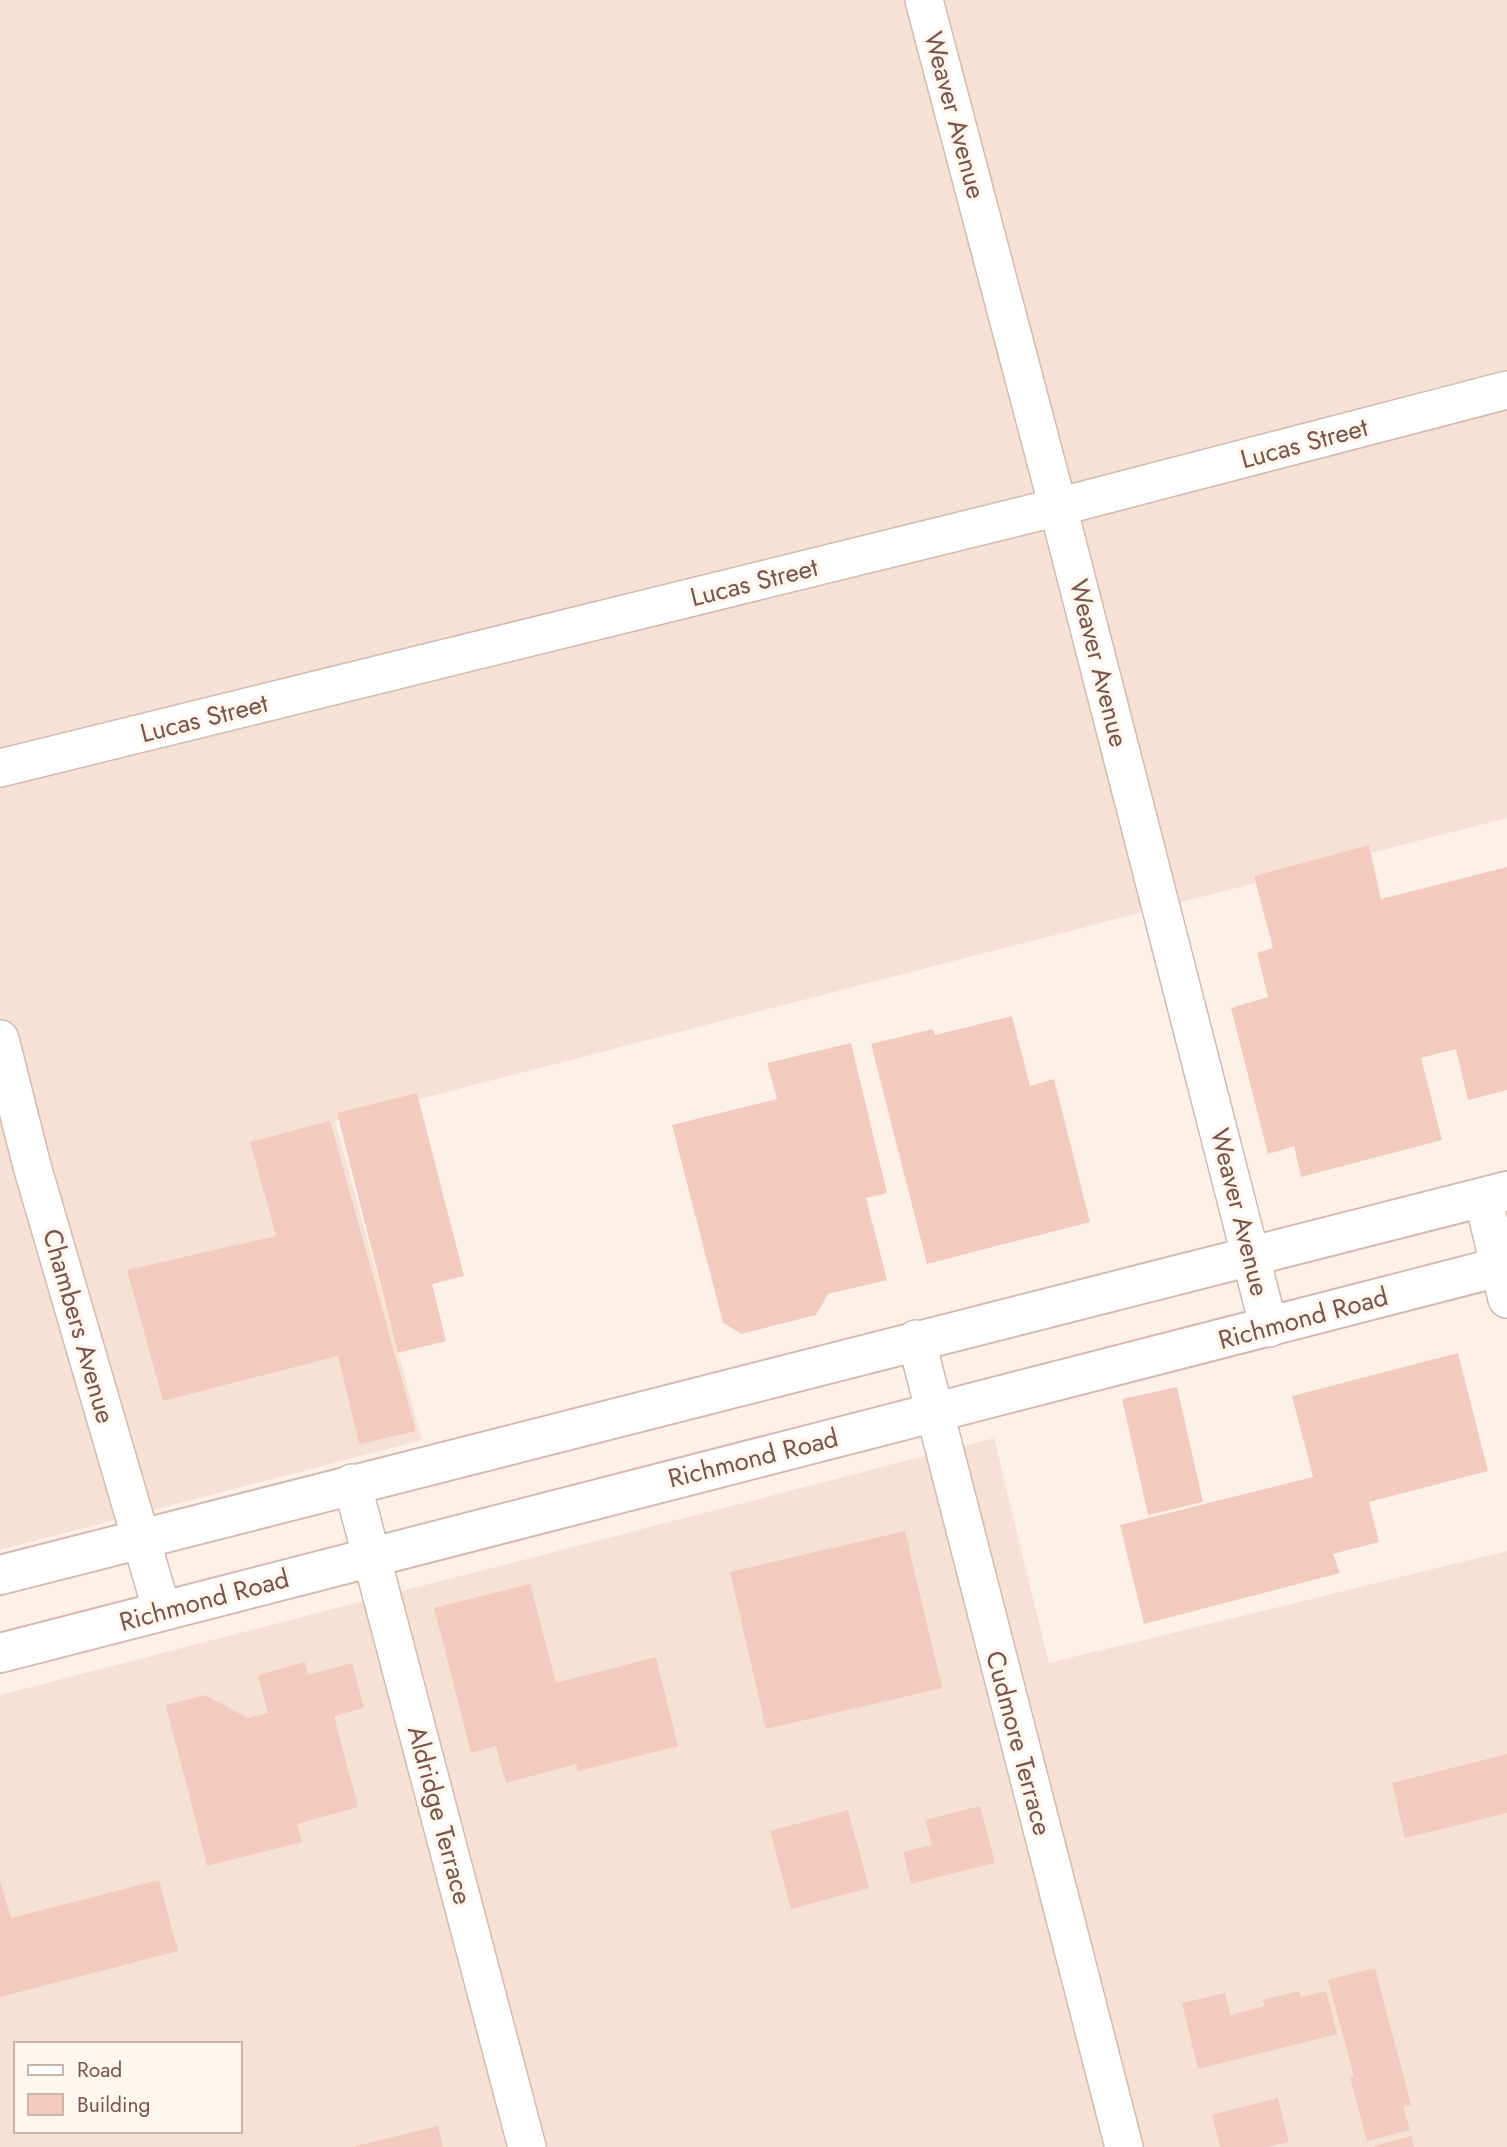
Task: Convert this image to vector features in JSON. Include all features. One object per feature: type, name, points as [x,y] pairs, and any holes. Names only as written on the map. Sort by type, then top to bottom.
[{"type":"main road","points":[[0,1575],[916,1339],[1495,1194]]},
{"type":"main road","name":"Richmond Road","points":[[0,1653],[1269,1328],[1504,1277]]},
{"type":"street","name":"Weaver Avenue","points":[[924,0],[1058,507],[1269,1328]]},
{"type":"street","name":"Lucas Street","points":[[0,768],[1058,507],[1507,390]]},
{"type":"street","name":"Chambers Avenue","points":[[0,1039],[32,1166],[162,1611]]},
{"type":"street","points":[[1495,1194],[1504,1277]]},
{"type":"street","name":"Cudmore Terrace","points":[[916,1339],[1124,2147]]},
{"type":"street","name":"Aldridge Terrace","points":[[352,1483],[527,2147]]},
{"type":"shaded area","points":[[0,0],[1507,0],[1507,818],[335,1121],[422,1440],[0,1550]]},
{"type":"shaded area","points":[[994,1438],[1049,1663],[1507,1551],[1507,2147],[0,2147],[0,1695]]},
{"type":"building","points":[[1369,845],[1381,899],[1507,867],[1507,1090],[1468,1100],[1456,1049],[1421,1058],[1442,1140],[1301,1177],[1294,1146],[1268,1154],[1231,1008],[1268,997],[1257,953],[1273,948],[1254,876]]},
{"type":"building","points":[[1012,1016],[1030,1086],[1054,1079],[1090,1222],[927,1264],[871,1044],[933,1029],[935,1035]]},
{"type":"building","points":[[851,1043],[887,1193],[866,1198],[887,1280],[828,1294],[816,1315],[742,1334],[723,1323],[672,1125],[777,1099],[767,1063]]},
{"type":"building","points":[[417,1093],[464,1276],[432,1284],[446,1341],[398,1353],[337,1113]]},
{"type":"building","points":[[330,1121],[416,1431],[359,1444],[338,1356],[163,1401],[127,1270],[276,1236],[250,1142]]},
{"type":"building","points":[[1458,1353],[1488,1471],[1369,1502],[1379,1542],[1333,1554],[1340,1573],[1144,1624],[1120,1525],[1313,1477],[1292,1396]]},
{"type":"building","points":[[1177,1387],[1203,1502],[1148,1515],[1122,1399]]},
{"type":"building","points":[[905,1531],[942,1688],[766,1729],[730,1572]]},
{"type":"building","points":[[530,1584],[556,1683],[656,1657],[678,1746],[578,1771],[576,1764],[506,1783],[496,1746],[471,1753],[434,1608]]},
{"type":"building","points":[[305,1662],[308,1675],[352,1663],[364,1708],[334,1716],[358,1807],[297,1824],[302,1842],[207,1866],[166,1705],[205,1695],[248,1718],[268,1713],[258,1675]]},
{"type":"building","points":[[1507,1754],[1507,1813],[1405,1838],[1392,1783]]},
{"type":"building","points":[[980,1806],[995,1863],[911,1884],[903,1852],[932,1845],[925,1820]]},
{"type":"building","points":[[848,1810],[869,1888],[791,1909],[770,1831]]},
{"type":"building","points":[[159,1880],[178,1951],[0,1997],[0,1881],[11,1918]]},
{"type":"building","points":[[1375,1968],[1411,2105],[1403,2107],[1410,2130],[1367,2141],[1350,2077],[1354,2077],[1328,1980]]},
{"type":"building","points":[[1300,1991],[1301,1997],[1326,1991],[1337,2034],[1198,2069],[1182,2003],[1225,1993],[1230,2015],[1264,2006],[1263,2000]]},
{"type":"building","points":[[1278,2098],[1289,2142],[1267,2147],[1220,2147],[1212,2115]]},
{"type":"building","points":[[438,2126],[443,2147],[356,2147],[356,2146]]},
{"type":"building","points":[[1412,2136],[1414,2147],[1374,2147],[1374,2146]]}]
